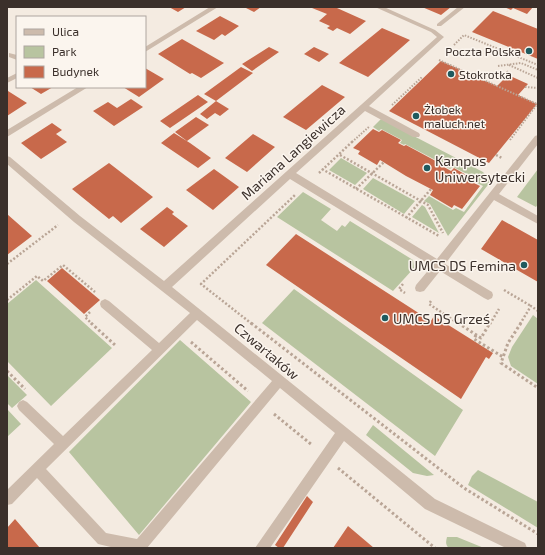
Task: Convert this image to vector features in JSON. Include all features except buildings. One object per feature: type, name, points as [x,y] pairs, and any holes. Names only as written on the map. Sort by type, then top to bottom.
[{"type":"street","points":[[146,49],[215,7]]},
{"type":"street","name":"Mariana Langiewicza","points":[[165,287],[440,37],[433,31],[378,7]]},
{"type":"street","points":[[440,25],[462,7]]},
{"type":"street","points":[[7,81],[16,76]]},
{"type":"street","points":[[7,134],[82,88]]},
{"type":"street","points":[[364,107],[416,134]]},
{"type":"street","points":[[420,288],[538,138]]},
{"type":"street","name":"Czwartaków","points":[[7,159],[77,218],[165,287],[430,504],[520,548]]},
{"type":"street","points":[[290,174],[488,295]]},
{"type":"street","points":[[492,195],[538,220]]},
{"type":"street","points":[[105,304],[160,350]]},
{"type":"street","points":[[7,499],[197,313]]},
{"type":"street","points":[[37,469],[103,539],[129,546],[140,546],[279,381]]},
{"type":"street","points":[[23,406],[63,444]]},
{"type":"street","points":[[262,548],[343,432]]},
{"type":"path","points":[[451,48],[464,35],[538,65]]},
{"type":"path","points":[[434,65],[443,56]]},
{"type":"path","points":[[439,60],[538,104],[510,140],[509,139]]},
{"type":"path","points":[[521,63],[524,60]]},
{"type":"path","points":[[498,66],[521,63],[538,70]]},
{"type":"path","points":[[509,65],[538,78]]},
{"type":"path","points":[[507,71],[510,78]]},
{"type":"path","points":[[423,75],[340,155],[322,169],[201,284],[464,488],[538,534]]},
{"type":"path","points":[[525,87],[538,88]]},
{"type":"path","points":[[322,144],[428,205],[444,235]]},
{"type":"path","points":[[356,189],[384,162]]},
{"type":"path","points":[[322,169],[440,237]]},
{"type":"path","points":[[406,218],[431,189]]},
{"type":"path","points":[[7,264],[58,225]]},
{"type":"path","points":[[7,300],[37,276],[43,281],[63,265],[105,301],[105,304]]},
{"type":"path","points":[[505,299],[509,293],[538,311]]},
{"type":"path","points":[[433,298],[429,304],[481,338],[501,306]]},
{"type":"path","points":[[531,306],[508,343],[501,363],[538,388]]},
{"type":"path","points":[[476,335],[474,339],[503,357]]},
{"type":"path","points":[[325,457],[435,548]]},
{"type":"green space","points":[[381,119],[483,172],[491,181],[448,236],[430,204],[424,201],[429,196],[453,210],[456,208],[464,212],[483,186],[475,182],[477,179],[453,167],[450,169],[446,167],[447,166],[405,144],[400,143],[402,140],[381,129],[379,131],[373,127]]},
{"type":"green space","points":[[341,158],[367,173],[355,185],[329,170]]},
{"type":"green space","points":[[538,169],[538,204],[536,207],[517,197]]},
{"type":"green space","points":[[373,178],[415,201],[404,214],[363,189]]},
{"type":"green space","points":[[303,192],[331,209],[321,220],[337,231],[342,225],[345,227],[350,221],[413,260],[414,268],[393,291],[277,217]]},
{"type":"green space","points":[[422,205],[425,207],[439,233],[412,217]]},
{"type":"green space","points":[[36,280],[112,348],[51,406],[7,361],[7,304]]},
{"type":"green space","points":[[294,289],[463,410],[435,456],[262,323]]},
{"type":"green space","points":[[533,315],[538,319],[538,384],[511,366],[508,357],[512,347]]},
{"type":"green space","points":[[180,340],[251,402],[139,535],[69,452]]},
{"type":"green space","points":[[7,375],[27,395],[12,408],[7,403]]},
{"type":"green space","points":[[7,409],[21,424],[7,437]]},
{"type":"green space","points":[[373,425],[434,475],[427,476],[413,473],[366,435]]},
{"type":"green space","points":[[478,470],[538,502],[538,528],[468,485],[472,476]]},
{"type":"green space","points":[[447,537],[457,537],[484,548],[449,548],[446,544]]},
{"type":"place","name":"Poczta Polska","points":[[529,51]]},
{"type":"place","name":"Stokrotka","points":[[451,74]]},
{"type":"place","name":"Żłobek maluch.net","points":[[416,116]]},
{"type":"place","name":"Kampus Uniwersytecki","points":[[427,168]]},
{"type":"place","name":"UMCS DS Femina","points":[[524,265]]},
{"type":"place","name":"UMCS DS Grześ","points":[[385,318]]}]
